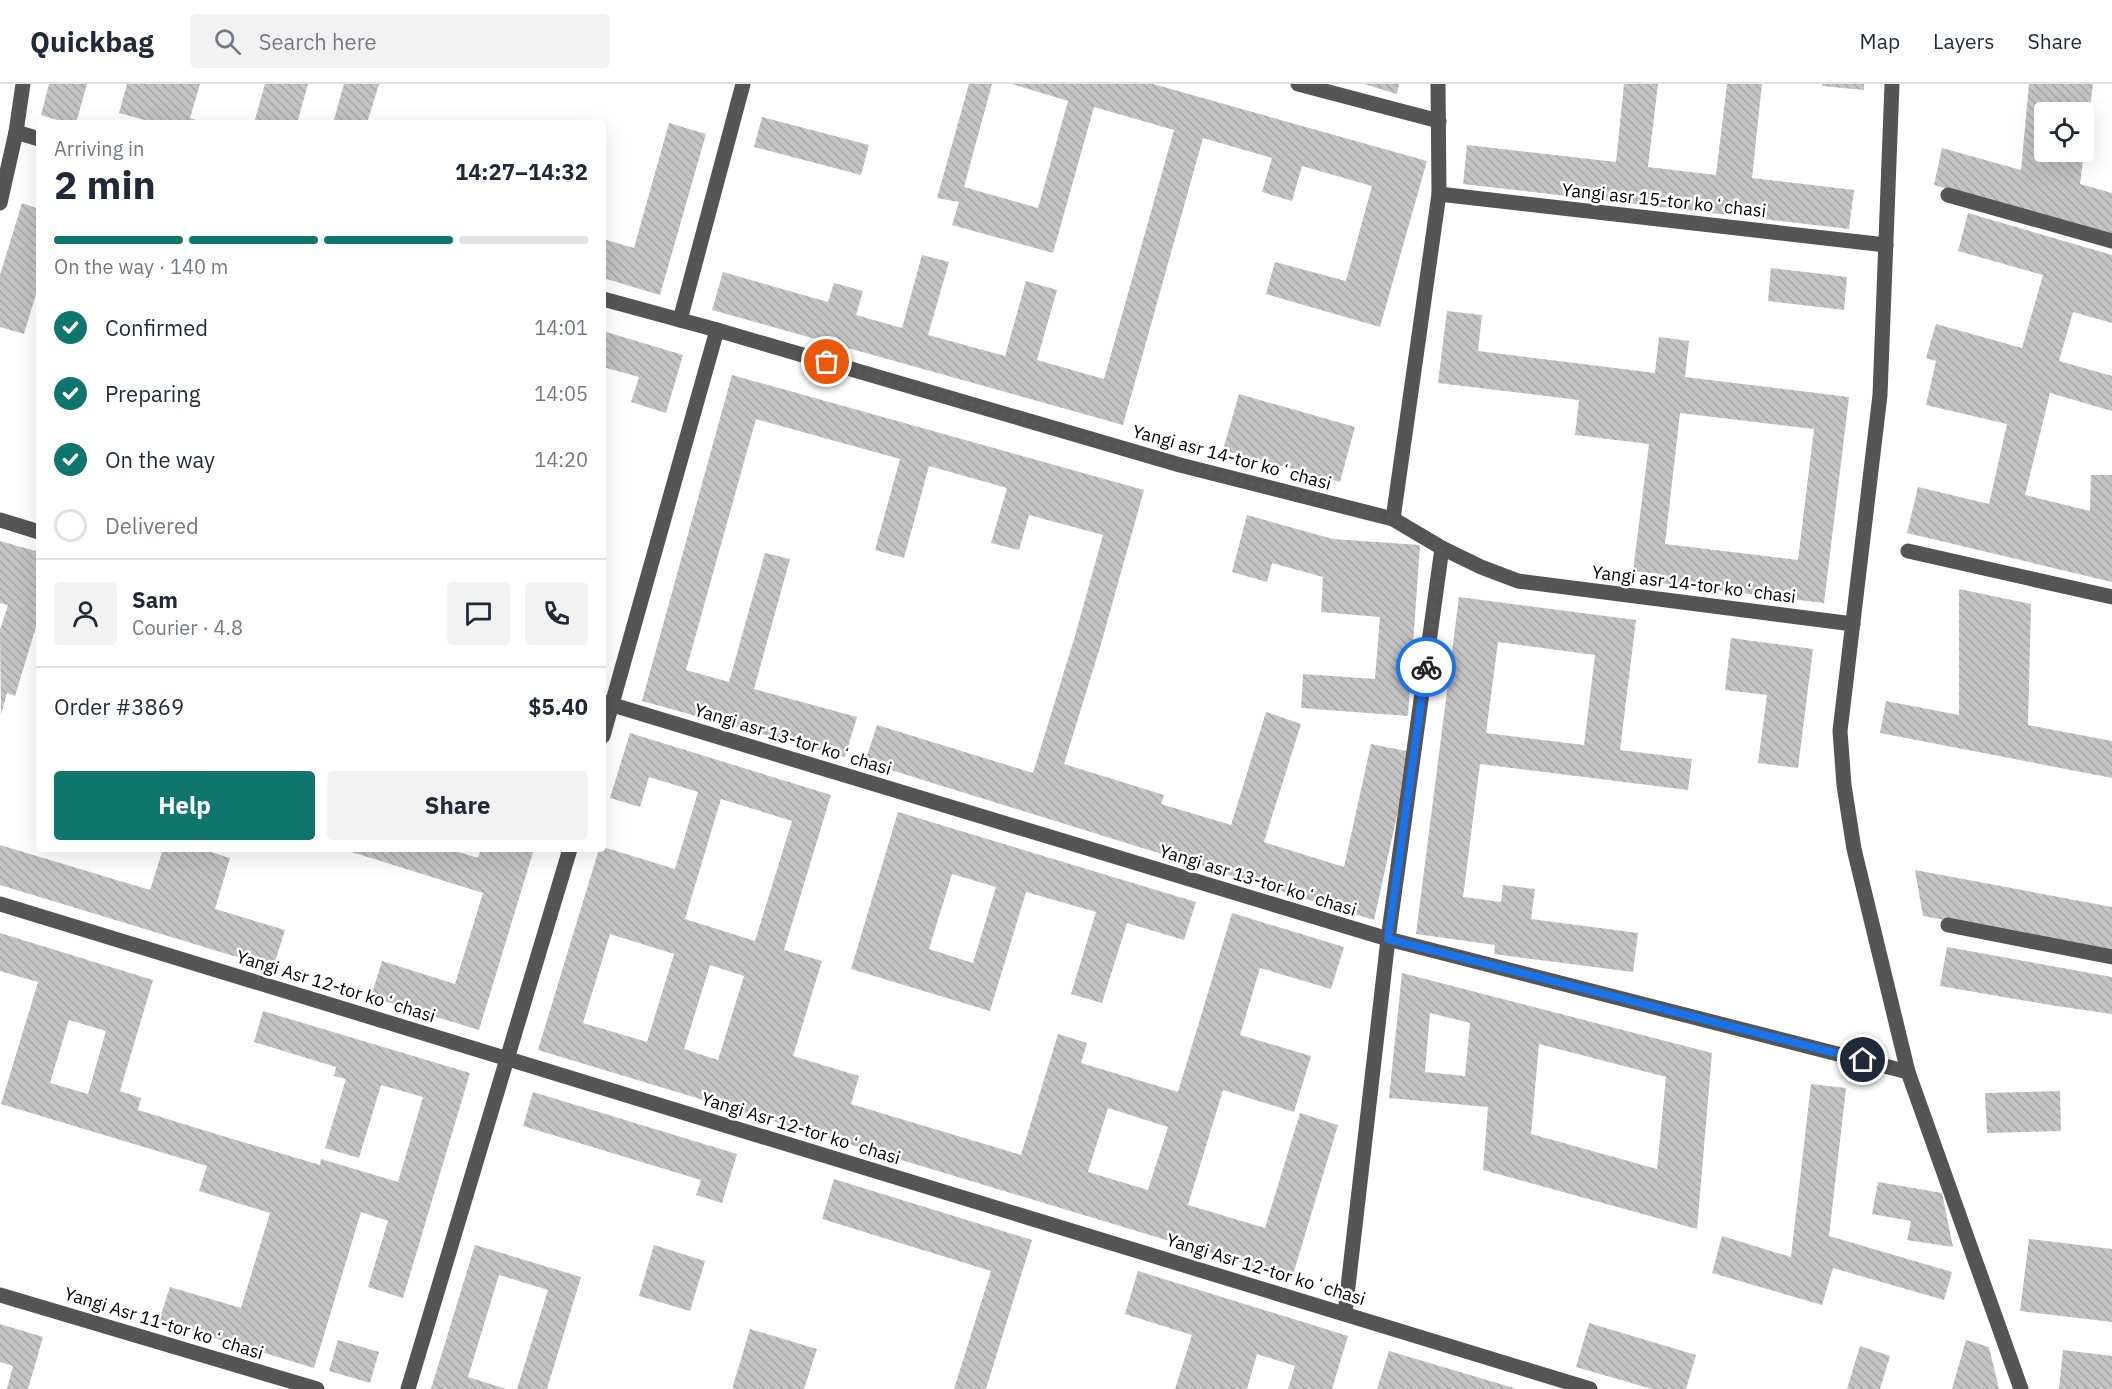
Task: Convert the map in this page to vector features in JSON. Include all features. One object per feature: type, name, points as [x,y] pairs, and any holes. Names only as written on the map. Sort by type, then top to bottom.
[{"type":"street","points":[[1,197],[16,132],[23,84]]},
{"type":"street","points":[[680,320],[743,84]]},
{"type":"street","points":[[1298,84],[1439,121]]},
{"type":"street","points":[[1393,519],[1439,194],[1438,84]]},
{"type":"street","points":[[1892,84],[1880,395],[1840,731],[1844,785],[1854,849],[1908,1072],[2021,1389]]},
{"type":"street","points":[[16,132],[36,138]]},
{"type":"street","name":"Yangi asr 15-tor koʻchasi","points":[[1439,194],[1886,245]]},
{"type":"street","points":[[1948,195],[2112,241]]},
{"type":"street","name":"Yangi asr 14-tor koʻchasi","points":[[606,300],[1180,465],[1393,519],[1442,548],[1481,567],[1518,581],[1853,624]]},
{"type":"street","points":[[608,703],[717,330]]},
{"type":"street","points":[[0,520],[36,531]]},
{"type":"street","points":[[1344,1313],[1388,939],[1442,548]]},
{"type":"street","points":[[1908,550],[2112,597]]},
{"type":"street","name":"Yangi asr 13-tor koʻchasi","points":[[608,703],[1388,939],[1908,1072]]},
{"type":"street","points":[[408,1389],[569,852]]},
{"type":"street","name":"Yangi Asr 12-tor koʻchasi","points":[[0,904],[1590,1389]]},
{"type":"street","points":[[1948,925],[2112,957]]},
{"type":"street","name":"Yangi Asr 11-tor koʻchasi","points":[[0,1294],[316,1389]]},
{"type":"building","points":[[49,84],[87,84],[77,120],[57,120],[41,115]]},
{"type":"building","points":[[127,84],[200,84],[190,118],[196,120],[145,120],[119,113]]},
{"type":"building","points":[[265,84],[308,84],[298,120],[255,120]]},
{"type":"building","points":[[344,84],[379,84],[368,120],[334,120]]},
{"type":"building","points":[[969,84],[992,84],[964,187],[1038,208],[1068,101],[1012,84],[1153,84],[1427,161],[1380,327],[1266,294],[1275,262],[1346,281],[1372,186],[1302,166],[1292,201],[1262,192],[1272,158],[1203,138],[1123,425],[712,310],[723,272],[828,302],[834,283],[863,291],[856,315],[902,328],[922,255],[949,262],[928,335],[1005,356],[1026,281],[1057,290],[1037,360],[1104,379],[1174,130],[1094,107],[1053,253],[952,225],[959,202],[937,198]]},
{"type":"building","points":[[1364,84],[1399,84],[1397,94]]},
{"type":"building","points":[[1624,84],[1658,84],[1648,167],[1716,175],[1727,84],[1762,84],[1752,178],[1854,190],[1849,229],[1463,184],[1467,145],[1616,162]]},
{"type":"building","points":[[1822,84],[1864,84],[1864,90],[1822,86]]},
{"type":"building","points":[[2029,84],[2093,84],[2091,102],[2034,102],[2034,162],[2083,162],[2080,184],[2112,193],[2112,235],[1934,185],[1942,148],[2021,170]]},
{"type":"building","points":[[762,117],[869,145],[861,175],[754,147]]},
{"type":"building","points":[[669,123],[706,134],[660,295],[606,279],[606,240],[634,248]]},
{"type":"building","points":[[22,203],[36,208],[36,294],[24,334],[0,327],[0,275]]},
{"type":"building","points":[[1968,213],[2112,255],[2112,323],[2073,312],[2059,361],[2112,376],[2112,411],[2050,393],[2025,495],[2090,511],[2091,475],[2112,475],[2112,582],[1907,533],[1918,487],[1989,504],[2007,424],[1926,405],[1936,361],[1926,358],[1936,324],[2022,348],[2043,275],[1958,251]]},
{"type":"building","points":[[1771,268],[1847,277],[1844,310],[1768,301]]},
{"type":"building","points":[[1447,311],[1482,315],[1478,351],[1655,373],[1659,337],[1689,341],[1685,377],[1849,397],[1824,603],[1660,583],[1661,574],[1633,571],[1649,444],[1575,435],[1579,400],[1438,383]],"holes":[[[1680,413],[1814,429],[1798,560],[1665,544]]]},
{"type":"building","points":[[606,332],[683,355],[666,413],[631,402],[639,377],[606,368]]},
{"type":"building","points":[[732,375],[1144,490],[1101,644],[1064,764],[1164,795],[1161,804],[1231,825],[1266,712],[1301,724],[1264,842],[1344,867],[1371,744],[1411,752],[1374,920],[865,762],[877,725],[1033,773],[1103,535],[1029,515],[1019,550],[991,543],[1007,488],[929,466],[904,558],[875,550],[900,459],[756,419],[686,670],[729,682],[765,553],[790,559],[754,689],[857,717],[845,757],[642,701]]},
{"type":"building","points":[[1239,394],[1355,427],[1340,482],[1223,450]]},
{"type":"building","points":[[1247,515],[1333,539],[1420,545],[1408,716],[1301,708],[1303,674],[1375,679],[1380,617],[1321,612],[1323,577],[1272,563],[1267,582],[1232,572]]},
{"type":"building","points":[[0,541],[36,551],[36,627],[15,696],[7,693],[1,715],[0,630],[8,605],[0,603]]},
{"type":"building","points":[[1959,589],[2031,604],[2028,725],[2112,741],[2112,778],[1880,733],[1886,701],[1959,715]]},
{"type":"building","points":[[1459,597],[1636,620],[1620,750],[1692,759],[1688,790],[1480,764],[1463,897],[1501,902],[1503,885],[1535,889],[1531,919],[1638,933],[1633,972],[1494,954],[1495,945],[1416,934]],"holes":[[[1498,642],[1595,655],[1584,745],[1486,733]]]},
{"type":"building","points":[[1731,638],[1813,649],[1798,768],[1758,763],[1767,695],[1725,690]]},
{"type":"building","points":[[630,733],[831,795],[784,950],[822,961],[793,1056],[859,1076],[851,1104],[1021,1155],[1058,1034],[1087,1043],[1081,1063],[1178,1092],[1232,913],[1344,947],[1331,989],[1260,968],[1240,1035],[1311,1056],[1294,1112],[1223,1090],[1188,1205],[1265,1228],[1300,1113],[1338,1125],[1292,1278],[538,1050],[598,852],[606,852],[606,848],[675,869],[698,792],[649,777],[640,807],[610,798]],"holes":[[[721,799],[792,821],[755,941],[685,919]],[[610,934],[674,954],[647,1042],[583,1023]],[[710,965],[744,976],[718,1060],[684,1049]],[[1108,1108],[1168,1127],[1148,1190],[1088,1172]]]},
{"type":"building","points":[[898,812],[1196,902],[1184,940],[1127,923],[1102,1003],[1071,994],[1096,912],[1026,892],[990,1011],[851,969]],"holes":[[[952,874],[996,887],[973,963],[929,949]]]},
{"type":"building","points":[[0,845],[150,890],[162,852],[211,852],[230,858],[215,909],[285,930],[273,968],[0,885]]},
{"type":"building","points":[[352,852],[459,852],[478,858],[480,852],[533,852],[479,1030],[371,997],[382,961],[455,984],[483,893]]},
{"type":"building","points":[[1915,870],[2112,907],[2112,951],[1923,916]]},
{"type":"building","points":[[0,933],[153,980],[120,1091],[141,1098],[138,1110],[320,1165],[321,1159],[398,1182],[423,1097],[381,1085],[359,1158],[325,1148],[346,1079],[334,1076],[336,1067],[254,1042],[263,1011],[470,1073],[403,1298],[368,1287],[388,1221],[361,1212],[314,1368],[159,1321],[170,1287],[241,1308],[270,1213],[199,1191],[207,1166],[1,1104],[38,982],[0,971]],"holes":[[[69,1020],[106,1031],[88,1094],[50,1083]]]},
{"type":"building","points":[[1947,947],[2112,977],[2112,1014],[1940,986]]},
{"type":"building","points":[[1402,973],[1712,1053],[1697,1229],[1483,1170],[1488,1107],[1389,1098]],"holes":[[[1430,1013],[1470,1023],[1465,1076],[1425,1072]],[[1539,1044],[1666,1077],[1657,1169],[1531,1134]]]},
{"type":"building","points":[[1811,1084],[1846,1088],[1829,1236],[1952,1272],[1944,1300],[1833,1268],[1822,1305],[1712,1273],[1722,1236],[1791,1257]]},
{"type":"building","points":[[2060,1091],[2061,1131],[1987,1133],[1985,1093]]},
{"type":"building","points":[[533,1092],[737,1154],[722,1203],[696,1195],[701,1180],[523,1126]]},
{"type":"building","points":[[834,1179],[1032,1240],[986,1389],[954,1389],[991,1271],[822,1219]]},
{"type":"building","points":[[1878,1182],[1942,1193],[1953,1247],[1907,1240],[1911,1221],[1872,1214]]},
{"type":"building","points":[[2029,1239],[2112,1249],[2112,1322],[2020,1311]]},
{"type":"building","points":[[475,1245],[581,1277],[547,1389],[517,1389],[548,1290],[499,1275],[468,1377],[506,1389],[431,1389]]},
{"type":"building","points":[[654,1245],[705,1261],[690,1311],[639,1296]]},
{"type":"building","points":[[1138,1271],[1348,1336],[1332,1389],[1288,1389],[1295,1366],[1257,1354],[1247,1389],[1175,1389],[1192,1335],[1125,1314]]},
{"type":"building","points":[[1589,1323],[1696,1355],[1686,1389],[1652,1389],[1576,1367]]},
{"type":"building","points":[[0,1324],[43,1337],[28,1389],[7,1389],[13,1366],[0,1362]]},
{"type":"building","points":[[750,1329],[817,1349],[804,1389],[732,1389]]},
{"type":"building","points":[[338,1340],[379,1352],[370,1383],[329,1371]]},
{"type":"building","points":[[1966,1340],[1989,1347],[1999,1389],[1952,1389]]},
{"type":"building","points":[[1860,1346],[1890,1356],[1880,1389],[1847,1389]]},
{"type":"building","points":[[2063,1350],[2112,1356],[2112,1389],[2059,1389]]},
{"type":"building","points":[[1389,1351],[1514,1388],[1514,1389],[1377,1389]]},
{"type":"way so far","points":[[827,362],[1180,465],[1393,519],[1442,548],[1426,667]]},
{"type":"route","points":[[1426,667],[1388,939],[1863,1060]]}]
